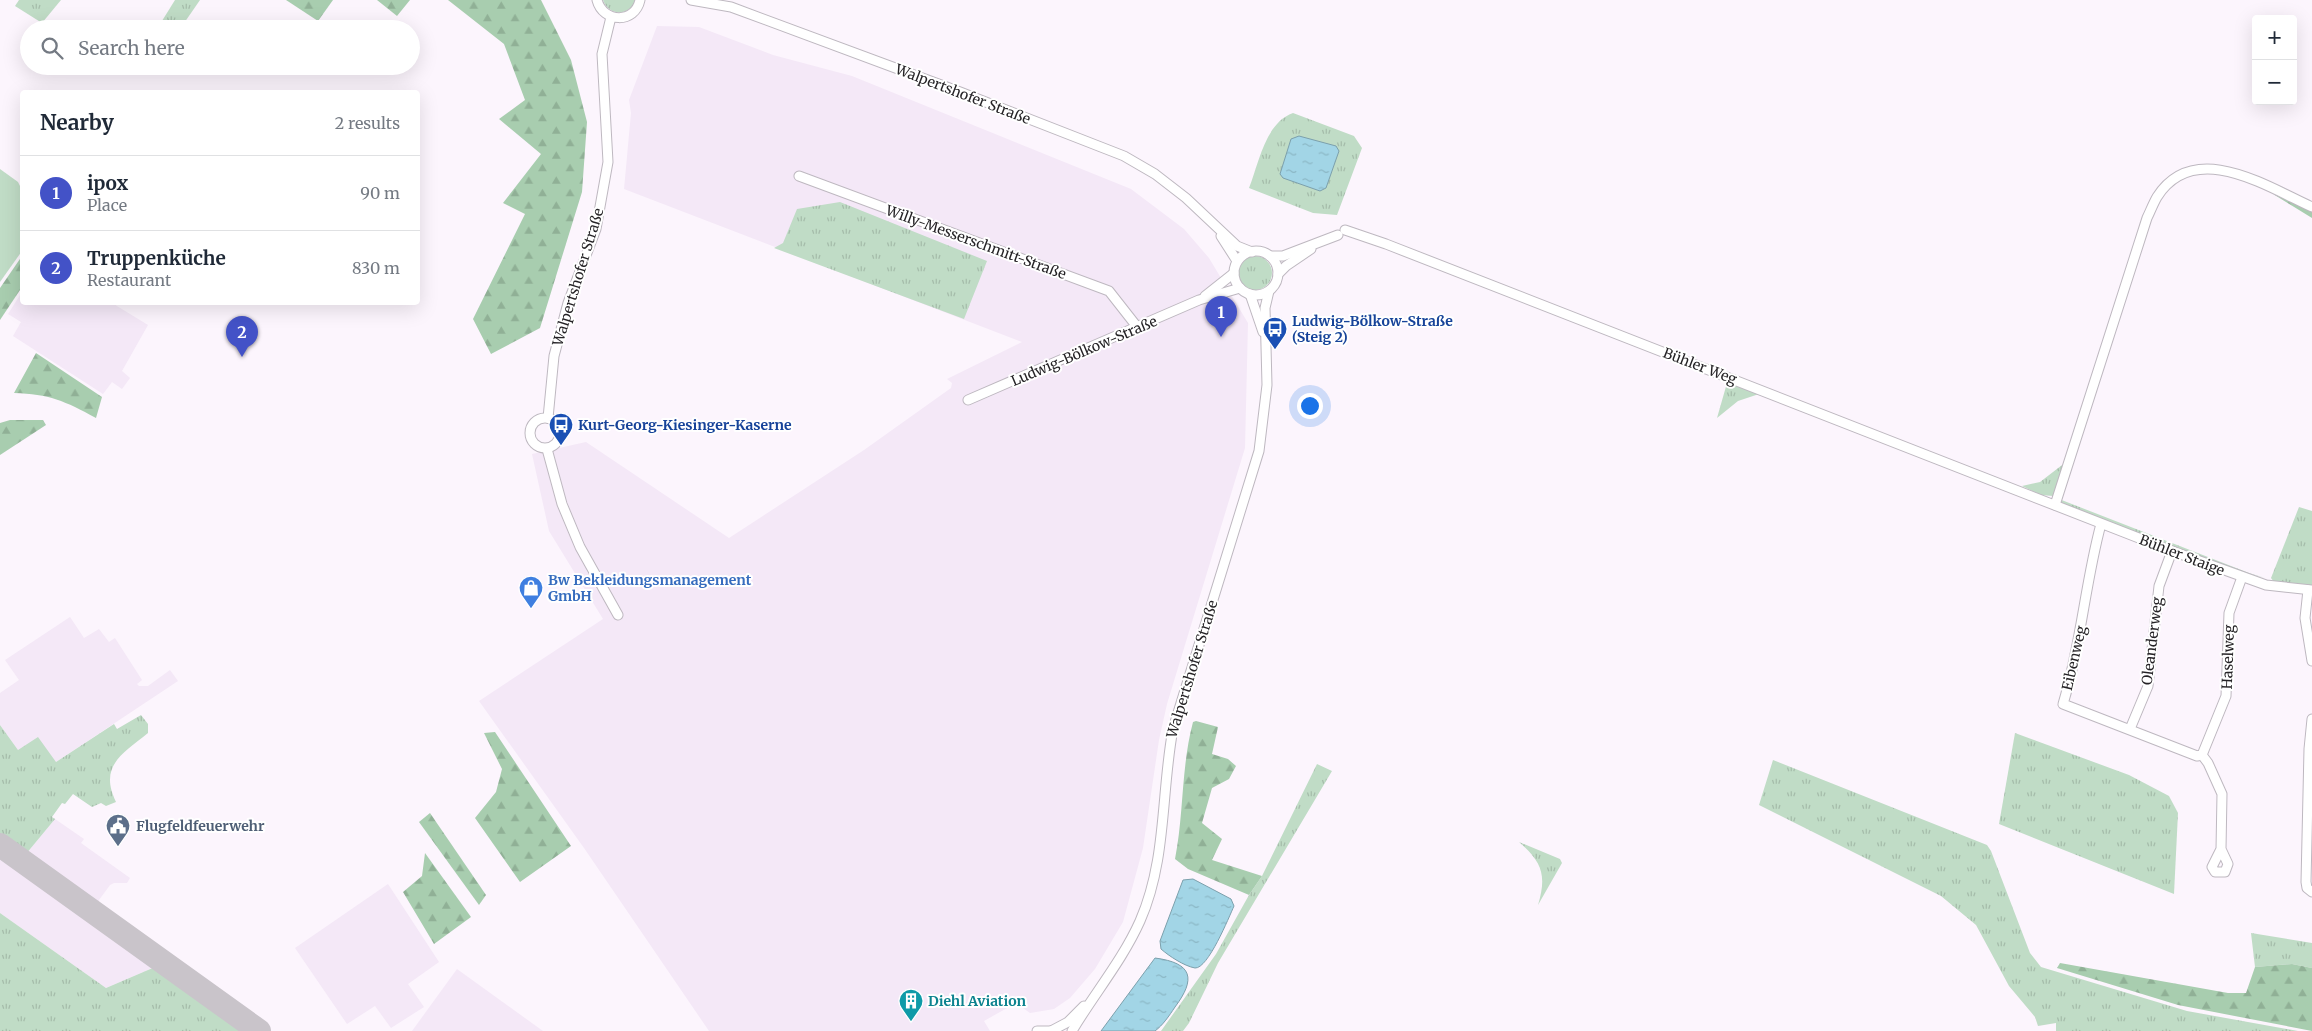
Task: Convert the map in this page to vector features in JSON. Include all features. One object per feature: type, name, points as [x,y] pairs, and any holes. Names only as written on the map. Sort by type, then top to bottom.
[{"type":"street","points":[[597,0],[601,9],[611,17],[625,18],[636,10],[640,0]]},
{"type":"street","name":"Walpertshofer Straße","points":[[691,0],[731,7],[951,88],[1124,156],[1155,174],[1186,198],[1215,227],[1238,246],[1252,252]]},
{"type":"street","name":"Walpertshofer Straße","points":[[548,418],[554,356],[568,303],[596,229],[608,162],[602,54],[611,17]]},
{"type":"street","points":[[2055,505],[2147,218],[2157,197],[2172,180],[2188,171],[2212,168],[2237,174],[2312,207]]},
{"type":"street","name":"Willy-Messerschmitt-Straße","points":[[799,176],[1109,291],[1138,328]]},
{"type":"street","name":"Walpertshofer Straße","points":[[1215,227],[1237,262]]},
{"type":"street","name":"Bühler Weg","points":[[1270,256],[1283,256],[1341,233],[1386,244],[2055,505]]},
{"type":"street","name":"Bühler Weg","points":[[1278,274],[1286,266],[1326,240]]},
{"type":"street","points":[[1252,252],[1265,253],[1270,256],[1275,262],[1278,274],[1277,281],[1269,291],[1263,294],[1250,294],[1240,288],[1234,273],[1237,262],[1252,252]]},
{"type":"street","name":"Ludwig-Bölkow-Straße","points":[[1199,300],[1234,273]]},
{"type":"street","name":"Ludwig-Bölkow-Straße","points":[[968,400],[1199,300],[1240,288]]},
{"type":"street","name":"Walpertshofer Straße","points":[[1072,1031],[1100,990],[1141,919],[1155,870],[1161,842],[1166,772],[1173,729],[1259,451],[1267,393],[1265,308],[1269,291]]},
{"type":"street","name":"Walpertshofer Straße","points":[[1250,294],[1266,342]]},
{"type":"street","points":[[548,418],[559,426],[560,436],[556,444],[548,449],[534,445],[529,432],[537,420],[548,418]]},
{"type":"street","points":[[548,449],[562,504],[580,547],[618,614]]},
{"type":"street","name":"Bühler Staige","points":[[2055,505],[2242,577],[2285,588],[2310,590]]},
{"type":"street","name":"Eibenweg","points":[[2101,524],[2095,548],[2075,664],[2063,704],[2197,756],[2202,755]]},
{"type":"street","name":"Oleanderweg","points":[[2130,729],[2148,686],[2158,586],[2172,551]]},
{"type":"street","name":"Haselweg","points":[[2202,755],[2226,696],[2229,613],[2242,577]]},
{"type":"street","points":[[2310,590],[2305,618],[2312,661]]},
{"type":"street","points":[[2312,719],[2306,882],[2307,888],[2312,892]]},
{"type":"street","points":[[2202,755],[2208,763],[2222,794],[2220,849]]},
{"type":"street","name":"Walpertshofer Straße","points":[[1051,1031],[1068,1022],[1100,990]]},
{"type":"street","points":[[1037,1031],[1051,1031]]},
{"type":"shaded area","name":"Diehl Aviation","points":[[657,26],[699,27],[773,55],[852,76],[1131,189],[1184,229],[1209,258],[1248,323],[1245,448],[1167,704],[1159,740],[1143,848],[1123,922],[1095,969],[1070,998],[1054,1009],[1030,1013],[1016,1003],[984,1021],[990,1031],[709,1031],[584,848],[479,701],[603,619],[549,531],[532,454],[586,442],[729,538],[864,450],[951,388],[952,383],[947,379],[1022,342],[624,189],[631,113],[629,100]]},
{"type":"shaded area","points":[[20,295],[20,305],[115,305],[148,325],[122,371],[130,378],[122,389],[112,382],[103,394],[13,336],[21,322],[8,314]]},
{"type":"shaded area","points":[[70,617],[84,638],[99,629],[109,642],[115,638],[142,680],[137,684],[139,686],[148,686],[170,670],[178,681],[56,762],[18,750],[0,725],[0,693],[19,680],[5,660]]},
{"type":"shaded area","points":[[55,819],[84,839],[81,843],[130,878],[127,883],[114,883],[110,885],[99,900],[100,907],[26,854]]},
{"type":"shaded area","points":[[0,856],[155,967],[106,988],[0,913]]},
{"type":"shaded area","points":[[388,884],[439,962],[408,984],[424,1007],[391,1028],[375,1006],[347,1024],[295,948]]},
{"type":"shaded area","points":[[457,969],[543,1031],[412,1031]]},
{"type":"green space","points":[[19,0],[61,0],[44,20],[37,20],[15,6]]},
{"type":"green space","points":[[175,0],[200,0],[186,20],[163,20]]},
{"type":"green space","points":[[286,0],[333,0],[319,20]]},
{"type":"green space","points":[[377,0],[410,0],[397,16]]},
{"type":"green space","points":[[448,0],[541,0],[571,60],[587,122],[582,192],[540,328],[491,354],[473,319],[525,214],[503,203],[541,154],[499,119],[525,100],[504,44]]},
{"type":"green space","points":[[603,0],[636,0],[625,12],[614,12],[606,6]]},
{"type":"green space","points":[[1293,113],[1354,136],[1362,148],[1337,215],[1313,213],[1249,188],[1269,135],[1283,118]]},
{"type":"green space","points":[[0,169],[18,182],[20,186],[20,254],[0,282]]},
{"type":"green space","points":[[2273,194],[2312,211],[2312,218]]},
{"type":"green space","points":[[840,202],[987,261],[964,319],[774,248],[783,243],[797,209]]},
{"type":"green space","points":[[1255,256],[1267,261],[1272,273],[1267,285],[1255,290],[1243,285],[1238,273],[1243,261]]},
{"type":"green space","points":[[20,259],[20,290],[0,320],[0,288]]},
{"type":"green space","points":[[36,353],[102,397],[96,418],[75,407],[47,397],[14,393]]},
{"type":"green space","points":[[1731,381],[1759,394],[1738,401],[1717,418],[1727,383]]},
{"type":"green space","points":[[10,420],[43,420],[46,425],[0,455],[0,423]]},
{"type":"green space","points":[[2066,462],[2053,496],[2041,495],[2022,486],[2040,482]]},
{"type":"green space","points":[[2059,499],[2265,578],[2227,568],[2063,505]]},
{"type":"green space","points":[[2299,507],[2312,511],[2312,586],[2274,582],[2271,578]]},
{"type":"green space","points":[[141,715],[148,724],[148,733],[116,761],[112,769],[110,778],[111,789],[116,802],[106,806],[101,803],[92,807],[73,794],[65,804],[62,803],[52,817],[55,819],[26,854],[0,834],[0,725],[18,750],[38,737],[56,762],[114,724],[117,729]]},
{"type":"green space","points":[[1196,721],[1218,727],[1212,754],[1228,759],[1236,766],[1229,779],[1212,788],[1202,823],[1222,839],[1212,860],[1262,876],[1249,895],[1188,869],[1175,859],[1186,756],[1193,722]]},
{"type":"green space","points":[[495,732],[571,846],[520,882],[475,818],[496,792],[502,769],[484,733]]},
{"type":"green space","points":[[2015,733],[2129,775],[2169,796],[2178,813],[2174,894],[1999,824]]},
{"type":"green space","points":[[1773,760],[1987,845],[2030,953],[2041,967],[2187,1011],[2298,1031],[2056,1031],[2056,1023],[2038,1026],[2035,1017],[2009,986],[1976,925],[1941,896],[1759,805]]},
{"type":"green space","points":[[1317,764],[1332,771],[1218,963],[1189,1023],[1183,1031],[1161,1031],[1216,954],[1249,895],[1262,876]]},
{"type":"green space","points":[[430,813],[486,895],[479,905],[419,822]]},
{"type":"green space","points":[[1519,842],[1560,859],[1562,863],[1538,905],[1542,885],[1540,870],[1533,856]]},
{"type":"green space","points":[[425,853],[471,917],[434,944],[403,892],[422,876]]},
{"type":"green space","points":[[0,913],[106,988],[155,967],[244,1031],[0,1031]]},
{"type":"green space","points":[[2251,933],[2312,943],[2312,968],[2292,964],[2255,967]]},
{"type":"green space","points":[[2060,963],[2228,993],[2246,993],[2255,967],[2292,964],[2312,968],[2312,1031],[2178,1005],[2057,968]]},
{"type":"water","points":[[1299,136],[1336,146],[1339,151],[1326,188],[1320,191],[1283,178],[1280,174],[1291,139]]},
{"type":"water","points":[[1193,879],[1231,899],[1234,906],[1212,952],[1200,966],[1195,968],[1172,958],[1164,952],[1161,949],[1160,941],[1183,880]]},
{"type":"water","points":[[1155,958],[1177,964],[1184,968],[1187,974],[1186,988],[1168,1017],[1155,1031],[1101,1031]]},
{"type":"taxiway","points":[[0,845],[259,1031]]},
{"type":"place","name":"ipox","points":[[1221,337]]},
{"type":"place","name":"Ludwig-Bölkow-Straße (Steig 2)","points":[[1275,350]]},
{"type":"place","name":"Truppenküche","points":[[242,357]]},
{"type":"place","name":"Kurt-Georg-Kiesinger-Kaserne","points":[[561,446]]},
{"type":"place","name":"Bw Bekleidungsmanagement GmbH","points":[[531,609]]},
{"type":"place","name":"Flugfeldfeuerwehr","points":[[118,847]]},
{"type":"place","name":"Diehl Aviation","points":[[911,1022]]}]
